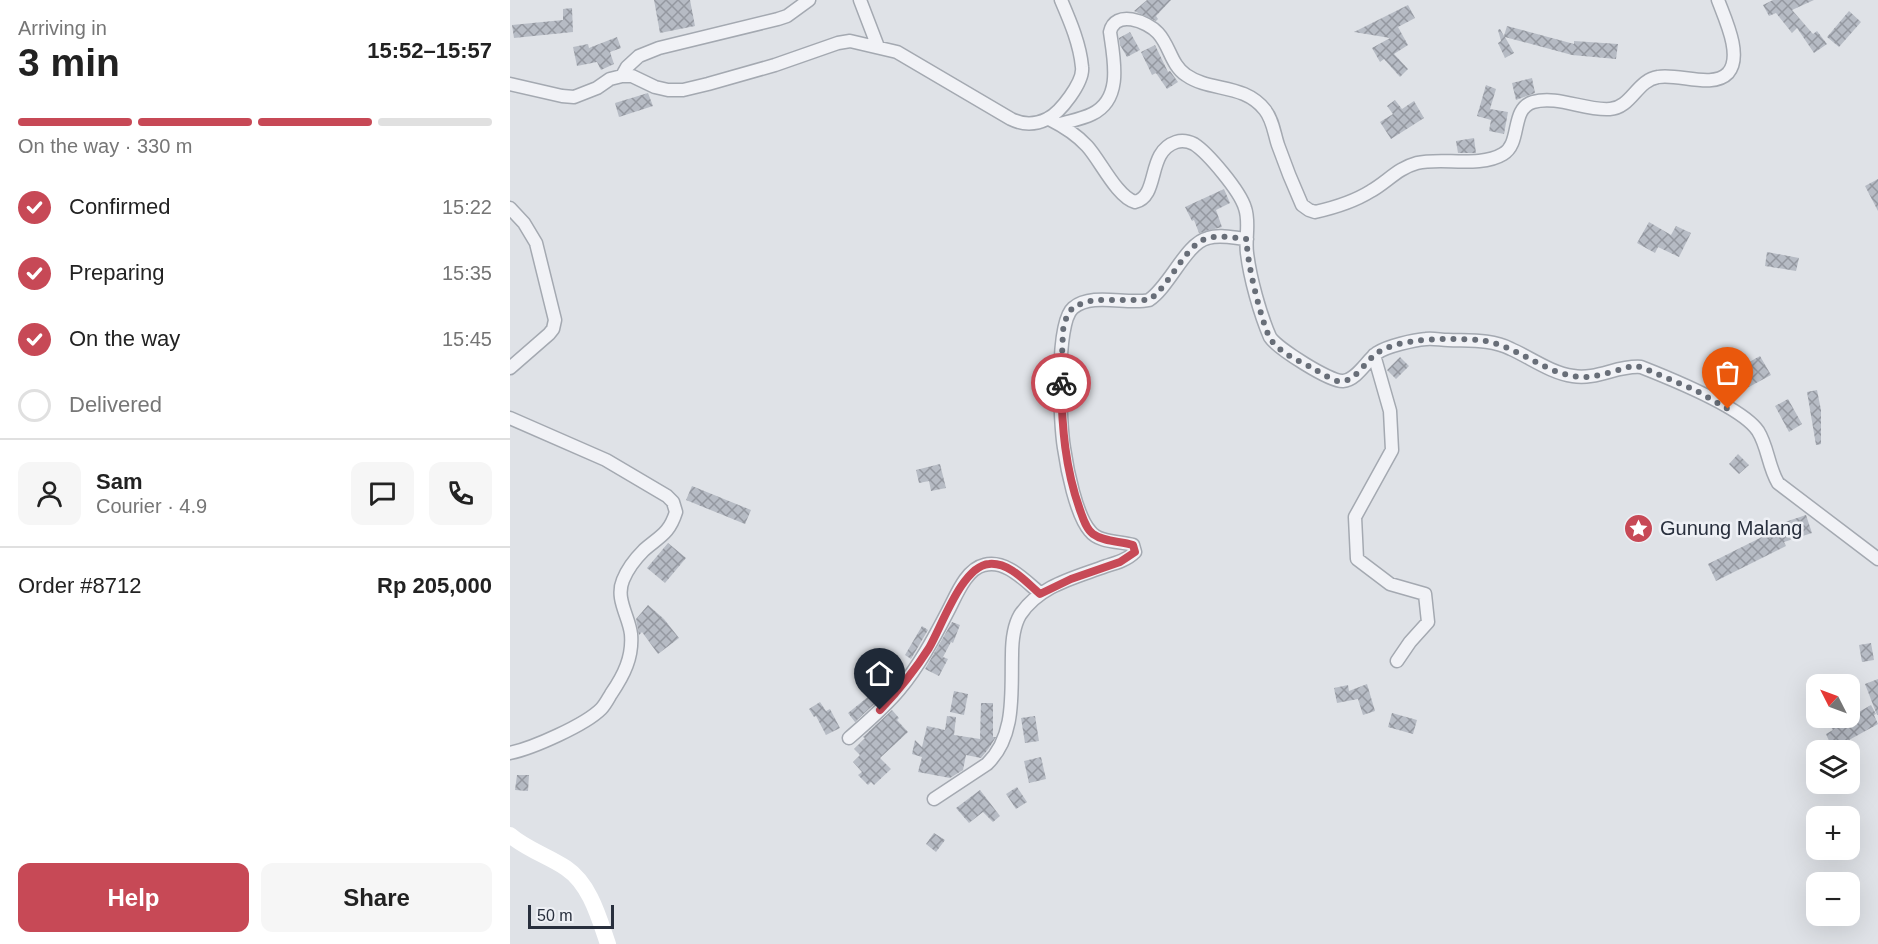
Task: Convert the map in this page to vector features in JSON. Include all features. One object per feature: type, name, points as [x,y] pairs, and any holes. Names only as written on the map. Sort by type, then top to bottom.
[{"type":"street","points":[[622,76],[627,67],[639,56],[659,48],[778,19],[787,16],[809,0]]},
{"type":"street","points":[[860,0],[878,46]]},
{"type":"street","points":[[1054,122],[1082,72],[1072,25],[1061,0]]},
{"type":"street","points":[[510,84],[574,97],[590,92],[610,80],[632,76],[655,87],[683,90],[775,65],[850,41],[897,52],[1019,123],[1054,122],[1092,114],[1107,100],[1114,81],[1110,28],[1115,21],[1124,18],[1152,28],[1161,36],[1174,62],[1187,76],[1239,92],[1259,103],[1270,119],[1302,205],[1315,212],[1363,196],[1396,172],[1415,164],[1422,162],[1456,163],[1499,156],[1510,149],[1522,110],[1532,103],[1562,102],[1610,109],[1623,105],[1646,82],[1658,77],[1713,81],[1722,78],[1731,68],[1735,55],[1718,0]]},
{"type":"street","points":[[1054,122],[1077,136],[1095,155],[1118,188],[1135,202],[1140,201],[1148,192],[1155,164],[1165,149],[1179,141],[1193,144],[1240,196],[1246,209],[1247,255],[1270,337],[1276,345],[1320,372],[1341,381],[1353,376],[1374,355],[1384,349],[1426,339],[1479,340],[1510,348],[1551,369],[1572,376],[1589,376],[1633,366],[1641,367],[1695,390],[1745,418],[1759,432],[1778,483],[1878,559]]},
{"type":"street","points":[[510,208],[524,223],[536,243],[555,320],[549,334],[510,368]]},
{"type":"street","points":[[934,799],[987,764],[1000,749],[1007,731],[1011,701],[1012,645],[1015,626],[1030,602],[1040,594],[1071,579],[1120,562],[1135,552],[1133,545],[1104,539],[1090,531],[1073,490],[1064,447],[1062,418],[1062,350],[1063,330],[1067,315],[1074,306],[1094,300],[1149,300],[1201,240],[1214,237],[1247,239]]},
{"type":"street","points":[[1374,355],[1390,411],[1392,450],[1355,517],[1357,559],[1390,584],[1425,594],[1428,622],[1397,661]]},
{"type":"street","points":[[510,418],[606,460],[667,496],[675,507],[676,513],[668,531],[643,551],[622,582],[621,597],[631,633],[631,645],[628,668],[615,689],[601,709],[574,727],[510,753]]},
{"type":"street","points":[[849,738],[899,689],[929,647],[957,593],[966,580],[981,566],[991,564],[1009,568],[1040,594]]},
{"type":"street","points":[[510,835],[566,868],[581,882],[608,944]]},
{"type":"building","points":[[654,0],[690,0],[695,26],[660,33]]},
{"type":"building","points":[[1147,0],[1171,0],[1156,16],[1158,19],[1156,21],[1134,11]]},
{"type":"building","points":[[1773,0],[1814,0],[1792,10],[1813,34],[1817,31],[1827,44],[1814,53],[1797,28],[1792,33],[1776,13],[1769,16],[1763,5]]},
{"type":"building","points":[[1408,5],[1415,18],[1398,27],[1408,45],[1394,54],[1408,69],[1400,77],[1384,59],[1380,62],[1372,48],[1390,38],[1354,32]]},
{"type":"building","points":[[572,8],[573,32],[514,38],[512,25],[563,20],[563,9]]},
{"type":"building","points":[[1849,11],[1861,22],[1839,47],[1827,37]]},
{"type":"building","points":[[1507,26],[1574,44],[1574,41],[1618,44],[1616,59],[1572,55],[1505,37],[1514,53],[1505,58],[1498,43],[1501,41],[1498,30],[1500,29],[1504,36]]},
{"type":"building","points":[[1130,32],[1140,50],[1127,57],[1119,38]]},
{"type":"building","points":[[617,37],[621,48],[610,52],[614,64],[601,70],[597,62],[577,66],[573,47],[588,44],[589,48]]},
{"type":"building","points":[[1155,45],[1168,72],[1170,71],[1178,82],[1167,89],[1156,73],[1152,75],[1141,52]]},
{"type":"building","points":[[1532,78],[1535,93],[1516,100],[1512,83]]},
{"type":"building","points":[[1486,85],[1496,89],[1490,109],[1508,112],[1504,134],[1489,131],[1491,120],[1477,116]]},
{"type":"building","points":[[648,93],[653,106],[619,117],[615,103]]},
{"type":"building","points":[[1395,100],[1402,109],[1414,101],[1424,118],[1391,139],[1380,122],[1393,114],[1387,106]]},
{"type":"building","points":[[1474,138],[1476,153],[1458,153],[1456,141]]},
{"type":"building","points":[[1878,179],[1878,211],[1865,186]]},
{"type":"building","points":[[1224,189],[1230,203],[1216,210],[1222,227],[1199,233],[1185,207]]},
{"type":"building","points":[[1649,222],[1671,235],[1676,226],[1691,233],[1679,257],[1658,247],[1655,253],[1637,243]]},
{"type":"building","points":[[1767,252],[1799,258],[1796,271],[1765,266]]},
{"type":"building","points":[[1760,356],[1771,375],[1736,394],[1726,375]]},
{"type":"building","points":[[1400,357],[1409,366],[1396,379],[1387,370]]},
{"type":"building","points":[[1817,390],[1821,410],[1821,444],[1816,445],[1807,392]]},
{"type":"building","points":[[1788,399],[1802,424],[1789,432],[1775,406]]},
{"type":"building","points":[[1738,454],[1749,465],[1739,474],[1729,464]]},
{"type":"building","points":[[940,464],[946,488],[931,491],[929,481],[919,483],[916,470]]},
{"type":"building","points":[[692,486],[751,510],[745,524],[686,500]]},
{"type":"building","points":[[1806,515],[1812,533],[1784,542],[1786,546],[1716,581],[1708,564],[1786,525],[1785,522]]},
{"type":"building","points":[[668,543],[686,558],[665,583],[647,568]]},
{"type":"building","points":[[648,605],[664,619],[679,638],[658,654],[642,632],[639,635],[636,619]]},
{"type":"building","points":[[952,622],[960,625],[953,643],[951,642],[943,657],[948,659],[939,676],[925,669]]},
{"type":"building","points":[[922,626],[928,630],[911,659],[905,655]]},
{"type":"building","points":[[1871,643],[1874,660],[1862,662],[1859,645]]},
{"type":"building","points":[[1878,679],[1878,715],[1877,715],[1865,684]]},
{"type":"building","points":[[1367,684],[1375,711],[1363,715],[1358,699],[1337,703],[1334,688],[1348,685],[1349,691]]},
{"type":"building","points":[[879,688],[884,695],[855,722],[848,713]]},
{"type":"building","points":[[954,691],[968,694],[964,715],[950,712]]},
{"type":"building","points":[[820,702],[826,711],[830,709],[840,728],[826,735],[816,716],[814,717],[809,709]]},
{"type":"building","points":[[981,703],[993,703],[993,737],[996,737],[981,758],[966,755],[963,770],[950,778],[918,772],[922,757],[912,754],[915,740],[922,747],[927,726],[945,730],[947,716],[956,717],[954,735],[980,739]]},
{"type":"building","points":[[1871,705],[1878,724],[1849,740],[1829,740],[1826,734],[1833,730],[1831,728],[1860,728],[1860,711]]},
{"type":"building","points":[[892,710],[899,718],[897,720],[908,732],[880,758],[891,769],[874,785],[871,782],[868,785],[858,775],[862,772],[853,762],[860,755],[854,749],[865,738],[863,737]]},
{"type":"building","points":[[1392,713],[1417,720],[1413,734],[1388,727]]},
{"type":"building","points":[[1035,716],[1039,741],[1025,743],[1021,718]]},
{"type":"building","points":[[1041,757],[1046,779],[1029,783],[1024,761]]},
{"type":"building","points":[[517,775],[529,775],[528,791],[515,790]]},
{"type":"building","points":[[1017,787],[1027,802],[1016,809],[1006,794]]},
{"type":"building","points":[[980,790],[1000,816],[993,822],[983,812],[969,823],[956,808]]},
{"type":"building","points":[[934,833],[945,840],[936,852],[926,844]]},
{"type":"way so far","points":[[1061,383],[1063,330],[1067,315],[1074,306],[1094,300],[1149,300],[1201,240],[1224,237],[1247,239],[1247,255],[1266,329],[1272,341],[1289,354],[1330,378],[1339,381],[1348,380],[1378,352],[1419,340],[1479,340],[1510,348],[1551,369],[1572,376],[1582,377],[1633,366],[1641,367],[1695,390],[1728,409]]},
{"type":"place","name":"Gunung Malang","points":[[1639,528]]},
{"type":"route","points":[[880,710],[899,689],[929,647],[966,580],[981,566],[991,564],[1009,568],[1040,594],[1052,586],[1120,562],[1135,552],[1133,545],[1094,535],[1085,522],[1073,490],[1064,447],[1061,383]]}]
